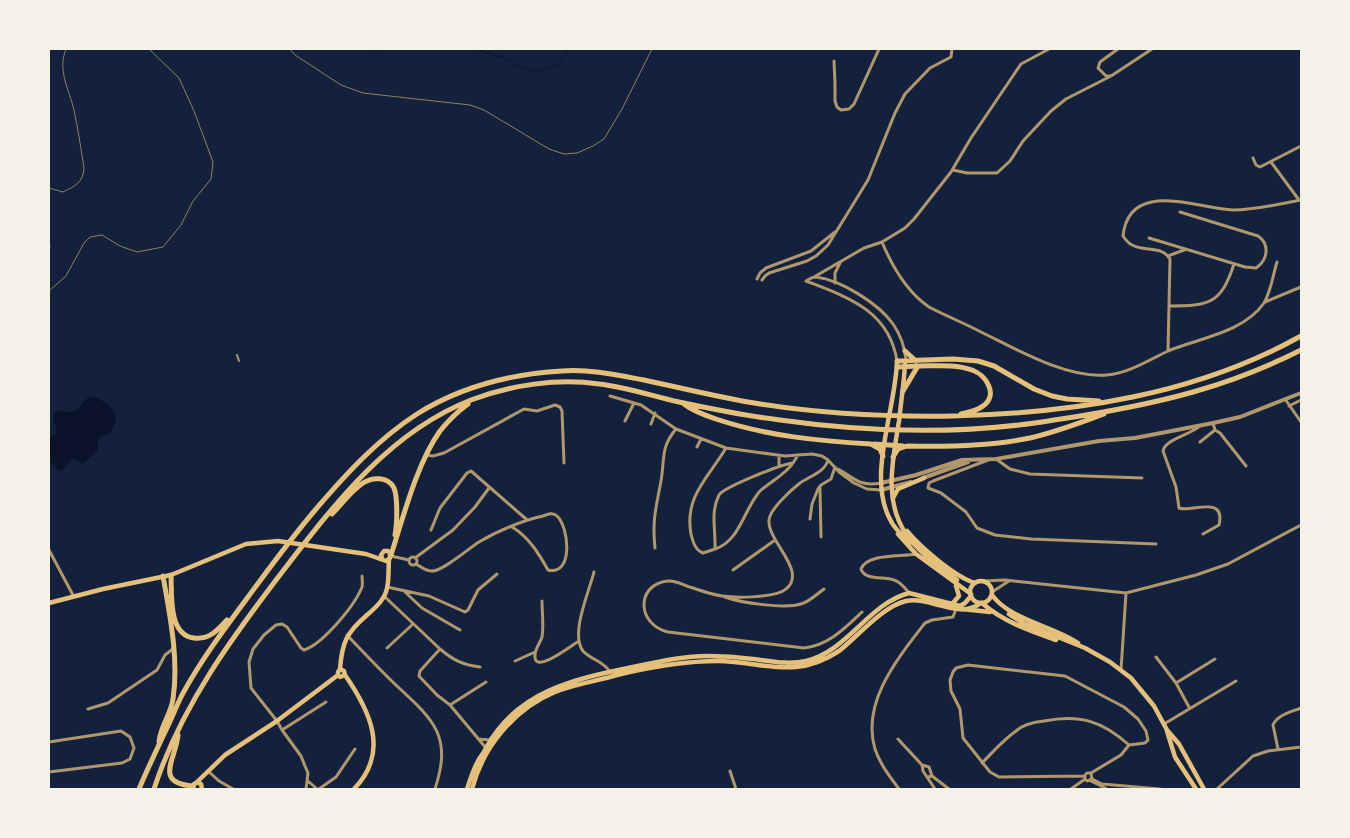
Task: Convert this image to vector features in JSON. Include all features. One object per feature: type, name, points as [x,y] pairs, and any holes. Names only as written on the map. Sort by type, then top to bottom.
[{"type":"highway","points":[[139,789],[182,695],[217,638],[279,553],[300,528],[342,479],[389,434],[418,413],[481,385],[518,376],[562,371],[591,371],[758,404],[823,412],[879,416],[954,416],[1049,410],[1151,394],[1247,363],[1301,336]]},
{"type":"highway","points":[[154,789],[178,730],[209,674],[236,633],[350,488],[389,449],[417,428],[449,410],[473,400],[511,389],[548,382],[578,382],[617,387],[681,402],[780,420],[878,429],[951,430],[1014,426],[1116,410],[1168,399],[1226,383],[1301,350]]},
{"type":"highway","points":[[905,351],[917,364]]},
{"type":"highway","points":[[917,364],[953,359],[978,361],[994,366],[1034,389],[1059,398],[1110,401]]},
{"type":"highway","points":[[897,364],[963,367],[978,373],[985,379],[990,388],[990,397],[987,403],[977,410],[954,416]]},
{"type":"highway","points":[[903,391],[917,364]]},
{"type":"highway","points":[[387,556],[434,441],[446,424],[473,400]]},
{"type":"highway","points":[[681,402],[713,418],[762,432],[802,438],[895,446],[944,446],[1015,441],[1070,427],[1116,410]]},
{"type":"highway","points":[[871,444],[880,449],[883,456]]},
{"type":"highway","points":[[893,457],[898,449],[907,446]]},
{"type":"highway","points":[[314,532],[358,486],[370,480],[383,480],[394,488],[396,502],[396,533],[387,556]]},
{"type":"highway","points":[[170,575],[176,623],[182,634],[190,638],[205,638],[213,633],[250,593]]},
{"type":"highway","points":[[158,746],[160,734],[174,697],[175,668],[174,648],[163,576]]},
{"type":"highway","points":[[178,730],[178,740],[169,768],[169,775],[172,780],[180,784],[194,786]]},
{"type":"main road","points":[[897,364],[880,483],[884,505],[892,524],[902,540],[916,554],[957,582],[959,596],[952,604]]},
{"type":"main road","points":[[905,364],[893,457],[892,499],[898,521],[910,540],[924,555]]},
{"type":"main road","points":[[892,499],[898,490],[924,478]]},
{"type":"main road","points":[[898,521],[920,544],[962,577],[975,582],[984,581],[990,585],[992,593],[1000,604],[1064,634],[1121,670],[1143,691],[1164,724],[1175,757],[1196,789]]},
{"type":"main road","points":[[892,524],[913,547],[957,582],[974,600],[998,615]]},
{"type":"main road","points":[[49,603],[170,575],[246,544],[270,540],[387,556],[388,577],[385,596],[347,636],[342,647],[338,675],[277,721],[225,755],[194,786]]},
{"type":"main road","points":[[467,789],[477,762],[490,740],[509,717],[521,707],[552,688],[610,672],[698,656],[745,658],[783,663],[804,662],[833,649],[897,597],[909,593],[962,605],[971,595],[971,588],[975,582]]},
{"type":"main road","points":[[959,609],[974,607],[988,600],[992,593]]},
{"type":"main road","points":[[472,789],[482,762],[506,727],[530,706],[556,692],[624,674],[682,662],[720,661],[784,668],[809,666],[829,658],[839,651],[897,604],[911,600],[959,609],[986,610],[1042,635],[1076,644]]},
{"type":"main road","points":[[1009,614],[1023,623],[1085,648]]},
{"type":"main road","points":[[340,670],[344,671],[369,716],[374,738],[370,768],[362,781],[354,789]]},
{"type":"main road","points":[[338,675],[341,677],[345,675]]},
{"type":"main road","points":[[1167,730],[1179,744],[1204,789]]},
{"type":"main road","points":[[194,786],[200,783],[202,787],[208,771]]},
{"type":"main road","points":[[1186,776],[1194,772]]},
{"type":"street","points":[[834,61],[835,104],[841,110],[847,110],[854,104],[879,49]]},
{"type":"street","points":[[762,280],[769,273],[816,256],[828,245],[868,180],[895,113],[905,94],[930,68],[950,58],[952,49]]},
{"type":"street","points":[[897,364],[891,338],[881,322],[868,310],[851,300],[806,281],[864,248],[882,242],[905,228],[953,170],[971,138],[1021,64],[1049,49]]},
{"type":"street","points":[[1111,76],[1106,76],[1098,68],[1100,62],[1118,49]]},
{"type":"street","points":[[953,170],[998,173],[1010,161],[1023,141],[1051,111],[1066,99],[1111,76],[1152,49]]},
{"type":"street","points":[[1253,158],[1258,167],[1301,146]]},
{"type":"street","points":[[1168,350],[1170,262],[1168,256],[1161,251],[1141,249],[1131,245],[1123,236],[1127,217],[1136,208],[1149,201],[1167,201],[1216,208],[1248,210],[1300,200],[1270,162]]},
{"type":"street","points":[[1149,238],[1252,268],[1260,266],[1264,260],[1266,251],[1264,240],[1249,232],[1180,212]]},
{"type":"street","points":[[757,279],[766,268],[811,251],[837,230]]},
{"type":"street","points":[[882,242],[900,274],[915,295],[924,303],[1024,354],[1078,373],[1095,375],[1109,375],[1134,367],[1168,350],[1235,326],[1248,318],[1264,302],[1276,262]]},
{"type":"street","points":[[1168,256],[1186,249]]},
{"type":"street","points":[[835,283],[835,273],[840,262]]},
{"type":"street","points":[[1169,306],[1199,305],[1215,298],[1226,287],[1234,264]]},
{"type":"street","points":[[814,277],[835,283],[868,301],[887,317],[896,329],[905,351],[905,364]]},
{"type":"street","points":[[1264,302],[1301,288]]},
{"type":"street","points":[[237,355],[239,361]]},
{"type":"street","points":[[836,468],[859,482],[868,484],[880,483],[923,473],[962,460],[990,459],[1099,441],[1135,438],[1200,426],[1240,417],[1301,393]]},
{"type":"street","points":[[610,396],[634,403],[655,413],[676,429],[726,448],[779,455],[819,455],[828,460],[841,474],[858,486],[867,489],[881,490],[924,478],[970,460]]},
{"type":"street","points":[[1285,399],[1301,422]]},
{"type":"street","points":[[1290,406],[1301,400]]},
{"type":"street","points":[[625,421],[634,403]]},
{"type":"street","points":[[427,455],[433,456],[444,453],[524,409],[536,411],[555,405],[560,407],[562,412],[564,463]]},
{"type":"street","points":[[651,424],[655,413]]},
{"type":"street","points":[[1213,423],[1215,430],[1220,433],[1246,466]]},
{"type":"street","points":[[1200,426],[1165,445],[1163,451],[1176,487],[1178,508],[1209,506],[1215,508],[1218,513],[1219,525],[1203,534]]},
{"type":"street","points":[[655,548],[653,522],[661,480],[664,450],[669,438],[676,429]]},
{"type":"street","points":[[1200,442],[1215,430]]},
{"type":"street","points":[[697,446],[701,438]]},
{"type":"street","points":[[726,448],[704,478],[692,502],[691,533],[697,549],[703,553],[722,547],[732,537],[761,491],[786,471],[798,455]]},
{"type":"street","points":[[779,455],[779,466]]},
{"type":"street","points":[[996,458],[1010,469],[1030,474],[1142,478]]},
{"type":"street","points":[[990,459],[933,481],[929,483],[928,488],[941,493],[966,512],[976,528],[995,535],[1031,539],[1156,544]]},
{"type":"street","points":[[724,596],[762,596],[778,593],[786,589],[790,583],[792,571],[787,558],[775,540],[769,524],[769,518],[772,512],[794,488],[825,468],[828,460]]},
{"type":"street","points":[[715,549],[714,512],[720,494],[727,489],[779,466],[793,463]]},
{"type":"street","points":[[810,519],[812,504],[820,487],[831,479],[836,468]]},
{"type":"street","points":[[431,530],[440,508],[470,471],[526,519]]},
{"type":"street","points":[[820,487],[821,538]]},
{"type":"street","points":[[387,556],[409,560],[412,557],[415,558],[453,530],[475,507],[489,488]]},
{"type":"street","points":[[409,560],[410,564],[416,564],[428,571],[436,570],[480,542],[526,519],[552,514],[557,515],[563,524],[565,532],[566,554],[561,568],[554,572],[548,570],[538,552],[526,538],[512,527]]},
{"type":"street","points":[[984,581],[1009,580],[1126,593],[1196,575],[1228,564],[1301,526]]},
{"type":"street","points":[[733,570],[775,540]]},
{"type":"street","points":[[49,550],[74,597]]},
{"type":"street","points":[[909,593],[897,581],[867,576],[861,569],[865,563],[883,556],[903,557],[916,554]]},
{"type":"street","points":[[415,558],[416,564]]},
{"type":"street","points":[[594,572],[582,614],[578,641],[588,655],[604,664],[610,672]]},
{"type":"street","points":[[387,587],[428,596],[465,612],[468,610],[478,590],[497,574]]},
{"type":"street","points":[[306,789],[308,773],[301,756],[251,688],[249,662],[253,649],[276,625],[282,624],[287,627],[301,648],[304,650],[309,648],[326,635],[340,620],[362,586],[362,576]]},
{"type":"street","points":[[992,593],[1009,580]]},
{"type":"street","points":[[824,589],[808,601],[797,605],[781,606],[739,602],[673,581],[664,582],[656,585],[647,594],[644,602],[645,613],[652,625],[668,632],[804,648],[818,646],[833,638],[862,612]]},
{"type":"street","points":[[404,591],[422,608],[460,630]]},
{"type":"street","points":[[1121,670],[1126,593]]},
{"type":"street","points":[[385,596],[452,659],[460,663],[480,667]]},
{"type":"street","points":[[542,601],[543,630],[535,659],[542,663],[578,641]]},
{"type":"street","points":[[899,789],[882,765],[875,748],[874,710],[879,695],[894,665],[925,623],[932,620],[953,618],[959,609]]},
{"type":"street","points":[[387,648],[413,624]]},
{"type":"street","points":[[347,636],[433,722],[438,732],[442,751],[440,772],[435,789]]},
{"type":"street","points":[[88,709],[108,703],[157,670],[165,655],[174,648]]},
{"type":"street","points":[[440,649],[418,673],[428,686],[450,705],[486,749]]},
{"type":"street","points":[[515,661],[536,652]]},
{"type":"street","points":[[1156,657],[1176,683],[1189,707]]},
{"type":"street","points":[[1176,683],[1215,659]]},
{"type":"street","points":[[1070,789],[1084,778],[1087,773],[1091,773],[1121,755],[1129,745],[1145,743],[1148,740],[1146,731],[1138,719],[1124,707],[1064,676],[963,665],[952,672],[950,686],[960,709],[963,738],[990,772],[998,777],[1084,778],[1087,781],[1092,780],[1102,784],[1160,789]]},
{"type":"street","points":[[1164,724],[1189,707],[1236,681]]},
{"type":"street","points":[[450,705],[486,682]]},
{"type":"street","points":[[282,730],[326,702]]},
{"type":"street","points":[[1278,749],[1273,726],[1274,722],[1280,716],[1301,708]]},
{"type":"street","points":[[982,763],[1016,730],[1032,723],[1056,719],[1087,719],[1109,729],[1129,745]]},
{"type":"street","points":[[49,742],[121,731],[130,737],[134,748],[130,759],[122,763],[49,772]]},
{"type":"street","points":[[478,739],[490,740]]},
{"type":"street","points":[[898,739],[922,765],[929,767],[935,789]]},
{"type":"street","points":[[1217,789],[1253,756],[1278,749],[1301,746]]},
{"type":"street","points":[[308,780],[318,789],[336,777],[356,749]]},
{"type":"street","points":[[922,765],[923,772],[948,789]]},
{"type":"street","points":[[208,771],[219,781],[233,789]]},
{"type":"street","points":[[730,771],[736,789]]},
{"type":"street","points":[[1091,773],[1092,780]]},
{"type":"street","points":[[1092,780],[1107,789]]},
{"type":"water","points":[[90,396],[108,404],[115,414],[114,425],[109,433],[100,438],[98,450],[83,464],[73,459],[62,471],[58,470],[49,460],[49,438],[56,433],[57,429],[53,420],[55,412],[72,412]]},
{"type":"waterway","points":[[367,49],[389,49]]},
{"type":"waterway","points":[[477,49],[506,58],[520,67],[534,71],[541,71],[554,66],[560,62],[567,49]]},
{"type":"railway","points":[[49,188],[63,192],[71,188],[80,181],[84,168],[74,110],[63,72],[66,49]]},
{"type":"railway","points":[[49,291],[66,276],[84,243],[90,237],[102,235],[120,246],[137,252],[163,247],[181,225],[193,201],[211,179],[213,162],[194,111],[179,78],[149,49]]},
{"type":"railway","points":[[290,49],[295,55],[341,85],[363,93],[470,105],[484,110],[549,149],[564,154],[577,153],[604,139],[622,109],[652,49]]},
{"type":"railway","points":[[49,245],[49,252]]}]
